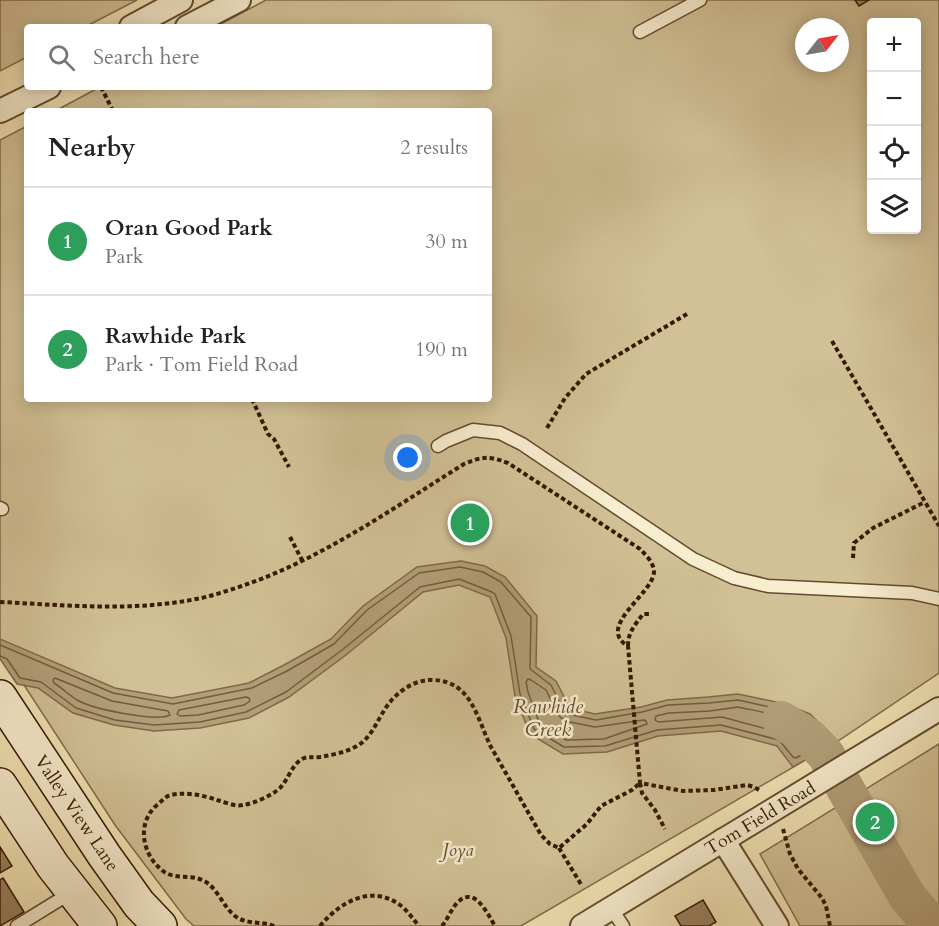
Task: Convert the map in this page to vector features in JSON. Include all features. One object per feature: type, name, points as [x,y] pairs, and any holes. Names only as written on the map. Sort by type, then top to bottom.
[{"type":"main road","name":"Valley View Lane","points":[[0,697],[104,855],[134,896],[160,926]]},
{"type":"main road","points":[[0,785],[53,866],[100,926]]},
{"type":"main road","points":[[23,820],[63,793]]},
{"type":"street","points":[[137,24],[181,0]]},
{"type":"street","points":[[193,24],[239,0]]},
{"type":"street","points":[[0,111],[41,90]]},
{"type":"street","name":"Tom Field Road","points":[[582,926],[617,917],[723,840],[939,709]]},
{"type":"street","points":[[723,840],[777,926]]},
{"type":"lane","points":[[640,32],[700,0]]},
{"type":"lane","points":[[438,446],[473,430],[500,433],[522,444],[693,559],[734,578],[768,586],[912,593],[939,600]]},
{"type":"lane","points":[[17,926],[73,892]]},
{"type":"path","points":[[102,90],[112,108]]},
{"type":"path","points":[[547,428],[565,398],[586,374],[687,314]]},
{"type":"path","points":[[832,341],[939,526]]},
{"type":"path","points":[[253,402],[268,434],[274,440],[289,467]]},
{"type":"path","points":[[0,602],[122,608],[197,599],[225,591],[303,562],[335,545],[464,464],[479,457],[495,458],[518,470],[640,549],[649,558],[654,571],[652,581],[620,622],[618,632],[623,644],[628,646]]},
{"type":"path","points":[[853,558],[854,543],[873,528],[925,502]]},
{"type":"path","points":[[290,537],[303,562]]},
{"type":"path","points":[[652,614],[643,614],[630,631],[628,646],[642,793],[655,810],[665,829]]},
{"type":"path","points":[[274,926],[249,922],[237,917],[226,907],[211,886],[203,880],[178,877],[164,872],[150,858],[144,842],[145,825],[152,809],[166,797],[183,793],[210,797],[241,806],[258,801],[279,788],[303,759],[339,753],[367,739],[387,705],[409,685],[432,679],[445,681],[459,688],[469,698],[491,747],[541,835],[550,844],[559,848],[582,886]]},
{"type":"path","points":[[640,783],[683,791],[714,790],[747,785],[759,790]]},
{"type":"path","points":[[559,848],[587,824],[601,806],[632,790],[640,783]]},
{"type":"path","points":[[783,829],[790,854],[798,869],[822,897],[830,926]]},
{"type":"path","points":[[321,926],[340,906],[356,898],[373,896],[390,898],[403,906],[419,926]]},
{"type":"path","points":[[442,926],[459,900],[467,898],[476,899],[483,906],[495,926]]},
{"type":"green space","points":[[0,0],[137,0],[91,24],[24,24],[24,59],[0,71]]},
{"type":"green space","name":"Joya","points":[[266,0],[939,0],[939,673],[838,741],[521,926],[194,926],[186,919],[115,825],[0,648],[0,140],[24,128],[24,402],[492,402],[492,108],[61,108],[94,90],[492,90],[492,24],[221,24]]},
{"type":"green space","points":[[939,744],[939,926],[800,926],[760,854]]},
{"type":"water","name":"Rawhide Creek","points":[[461,561],[485,566],[505,577],[537,616],[536,667],[556,681],[570,708],[595,714],[641,707],[667,700],[738,694],[785,704],[810,714],[838,741],[793,767],[777,746],[721,731],[658,736],[607,752],[563,754],[530,734],[515,696],[506,638],[490,597],[459,585],[423,592],[346,655],[289,697],[249,718],[200,728],[154,731],[114,725],[73,713],[38,688],[17,684],[0,659],[0,639],[115,688],[172,698],[249,683],[331,639],[363,606],[417,567]]},
{"type":"water","points":[[863,790],[886,841],[939,921],[939,926],[914,926],[889,894],[837,806]]},
{"type":"building","points":[[855,0],[869,0],[859,6]]},
{"type":"building","points":[[0,847],[12,866],[0,873]]},
{"type":"building","points":[[3,878],[24,912],[0,926],[0,880]]},
{"type":"building","points":[[703,900],[716,922],[709,926],[681,926],[675,916]]},
{"type":"waterway","name":"Rawhide Creek","points":[[781,720],[810,738],[826,755],[907,896],[932,926]]},
{"type":"place","name":"Oran Good Park","points":[[470,523]]},
{"type":"place","name":"Rawhide Park","points":[[875,822]]}]
